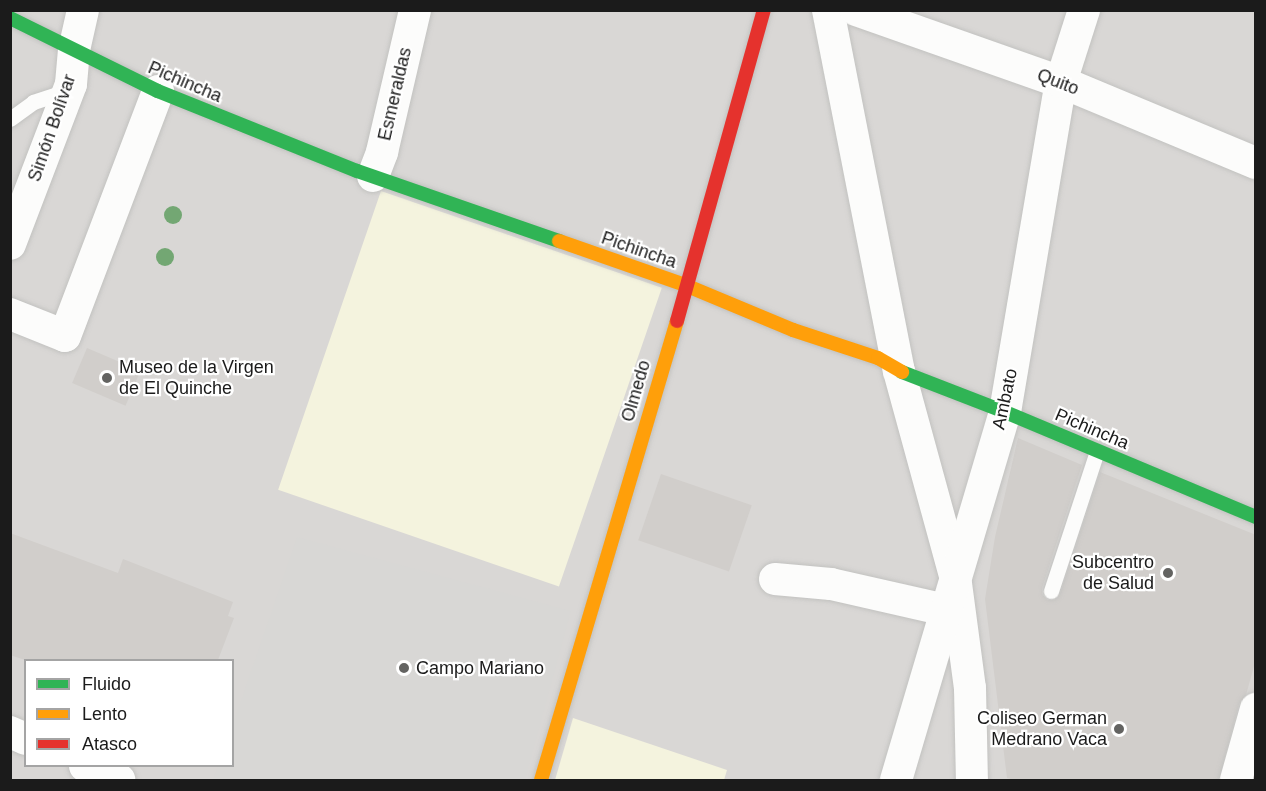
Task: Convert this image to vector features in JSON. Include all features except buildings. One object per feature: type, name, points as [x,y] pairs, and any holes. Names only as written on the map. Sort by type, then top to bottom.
[{"type":"street","name":"Simón Bolívar","points":[[10,244],[69,90],[74,50],[83,10]]},
{"type":"street","name":"Esmeraldas","points":[[373,176],[382,152],[415,10]]},
{"type":"street","name":"Olmedo","points":[[541,780],[685,285],[698,250],[765,10]]},
{"type":"street","points":[[828,10],[899,371],[955,576],[970,688],[972,780]]},
{"type":"street","name":"Quito","points":[[856,10],[1061,82],[1256,163]]},
{"type":"street","name":"Ambato","points":[[896,780],[1005,412],[1061,82],[1084,10]]},
{"type":"street","name":"Pichincha","points":[[10,18],[158,91],[373,176],[685,285],[793,330],[878,358],[899,371],[1005,412],[1256,517]]},
{"type":"street","points":[[10,314],[65,336],[158,91]]},
{"type":"street","points":[[775,579],[843,586],[945,610]]},
{"type":"street","points":[[1236,780],[1256,709]]},
{"type":"street","points":[[10,732],[24,738]]},
{"type":"street","points":[[90,767],[119,780]]},
{"type":"lane","points":[[10,119],[33,102],[69,90]]},
{"type":"lane","points":[[1051,591],[1097,451]]},
{"type":"shaded area","points":[[10,11],[1255,11],[1255,780],[11,780]]},
{"type":"shaded area","points":[[381,191],[662,288],[559,586],[278,490]]},
{"type":"shaded area","name":"Campo Mariano","points":[[297,537],[571,611],[525,780],[213,780],[218,767],[234,767],[234,721]]},
{"type":"shaded area","points":[[573,718],[727,770],[724,780],[555,780]]},
{"type":"traffic: fast","points":[[10,18],[158,91],[357,171],[559,241]]},
{"type":"traffic: fast","points":[[902,372],[1005,412],[1256,517]]},
{"type":"traffic: slow","points":[[559,241],[685,285],[793,330],[878,358],[902,372]]},
{"type":"traffic: slow","points":[[541,780],[677,321]]},
{"type":"traffic: jam","points":[[677,321],[764,10]]},
{"type":"place","name":"Museo de la Virgen de El Quinche","points":[[107,378]]},
{"type":"place","name":"Subcentro de Salud","points":[[1168,573]]},
{"type":"place","name":"Campo Mariano","points":[[404,668]]},
{"type":"place","name":"Coliseo German Medrano Vaca","points":[[1119,729]]}]
